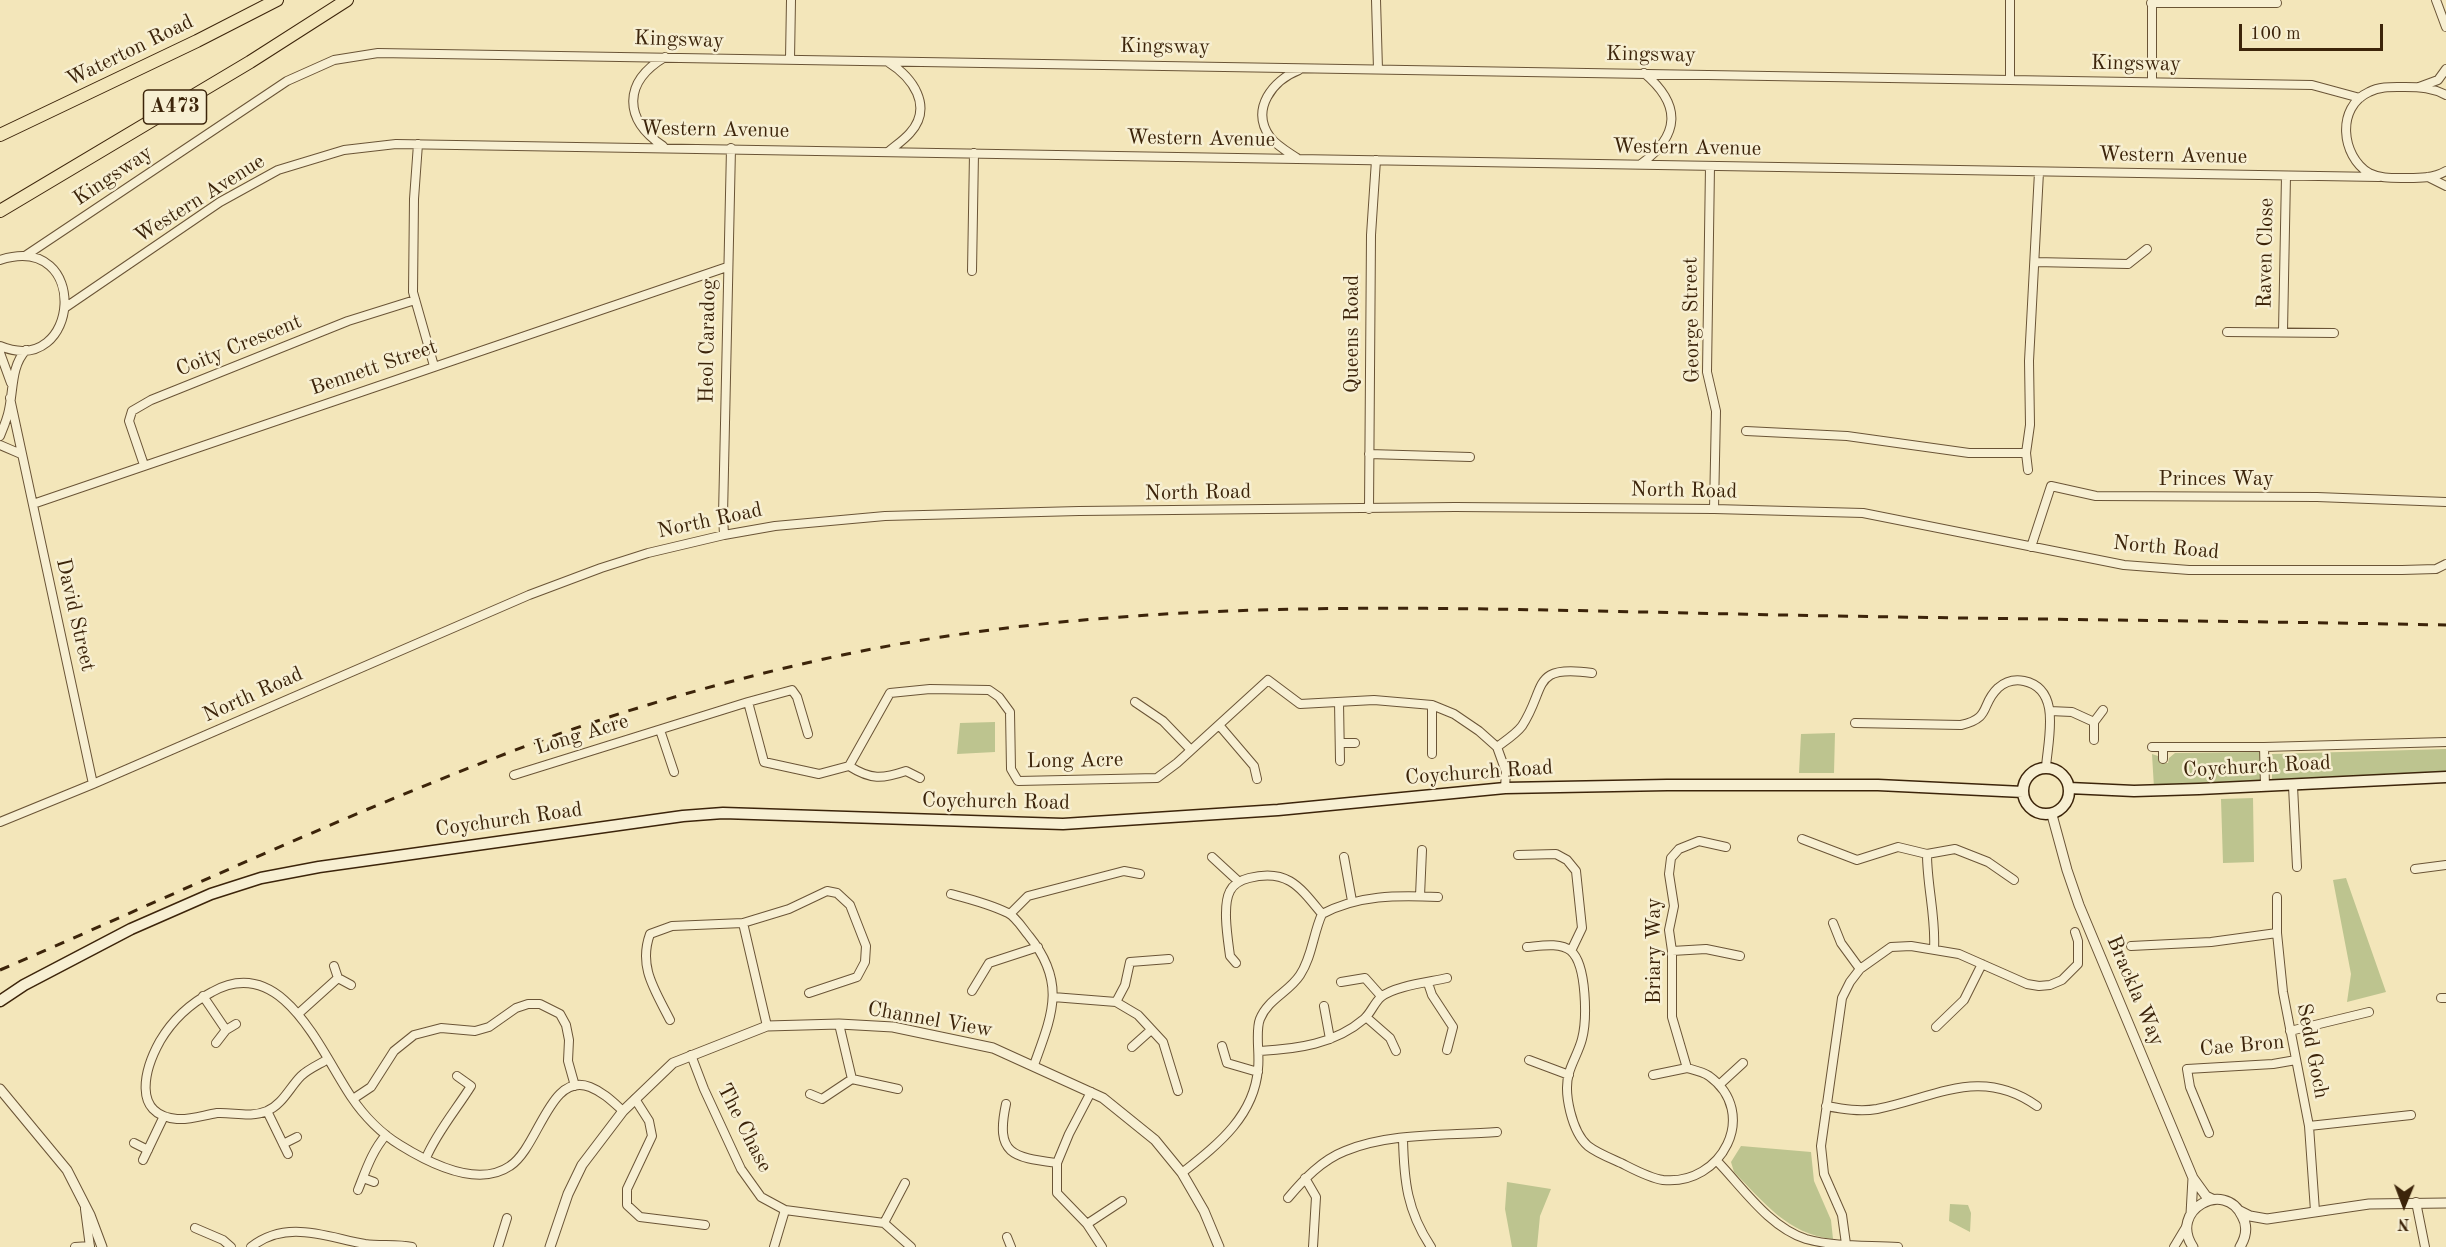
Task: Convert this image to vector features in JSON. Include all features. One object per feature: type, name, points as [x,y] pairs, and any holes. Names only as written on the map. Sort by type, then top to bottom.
[{"type":"main road","name":"Waterton Road","points":[[0,135],[187,46],[277,0]]},
{"type":"main road","name":"A473","points":[[0,210],[250,62],[347,0]]},
{"type":"main road","points":[[2046,767],[2062,774],[2069,788],[2066,804],[2052,815],[2041,815],[2032,810],[2023,792],[2029,774],[2046,767]]},
{"type":"main road","name":"Coychurch Road","points":[[2069,788],[2134,791],[2293,786],[2446,777]]},
{"type":"main road","name":"Coychurch Road","points":[[0,1001],[24,985],[131,929],[211,894],[261,878],[471,845],[703,814],[1063,824],[1278,810],[1505,788],[1878,785],[2023,792]]},
{"type":"street","points":[[790,59],[791,0]]},
{"type":"street","points":[[1377,0],[1378,69]]},
{"type":"street","points":[[2010,0],[2010,80]]},
{"type":"street","points":[[2436,0],[2446,27]]},
{"type":"street","points":[[2152,82],[2152,2],[2277,3]]},
{"type":"street","name":"Kingsway","points":[[25,256],[270,92],[303,73],[334,60],[391,52],[666,56],[734,60],[790,59],[2312,85],[2360,98]]},
{"type":"street","points":[[664,147],[645,132],[634,114],[633,103],[637,83],[642,75],[666,56]]},
{"type":"street","points":[[887,61],[911,80],[920,103],[920,112],[915,126],[888,152]]},
{"type":"street","points":[[1298,159],[1270,137],[1263,112],[1265,100],[1274,85],[1289,74],[1306,68]]},
{"type":"street","points":[[2417,87],[2438,80],[2446,69]]},
{"type":"street","points":[[1641,165],[1665,142],[1672,117],[1667,99],[1644,74]]},
{"type":"street","points":[[2379,177],[2369,173],[2354,158],[2346,137],[2348,117],[2360,98],[2378,88],[2417,87],[2432,89],[2446,95]]},
{"type":"street","points":[[418,144],[414,199],[413,292],[434,366]]},
{"type":"street","name":"Western Avenue","points":[[66,307],[220,202],[278,170],[344,150],[381,145],[731,148],[2428,177]]},
{"type":"street","name":"Heol Caradog","points":[[724,535],[727,267],[731,148]]},
{"type":"street","points":[[972,271],[974,153]]},
{"type":"street","name":"Queens Road","points":[[1370,508],[1371,235],[1376,160]]},
{"type":"street","name":"George Street","points":[[1710,166],[1707,372],[1716,411],[1714,509]]},
{"type":"street","points":[[2428,177],[2446,171]]},
{"type":"street","points":[[2028,470],[2026,453],[2030,424],[2029,361],[2038,172]]},
{"type":"street","name":"Raven Close","points":[[2283,331],[2286,176]]},
{"type":"street","points":[[2428,177],[2446,186]]},
{"type":"street","points":[[2035,262],[2128,264],[2147,249]]},
{"type":"street","points":[[0,260],[11,256],[25,256],[41,261],[56,274],[63,289],[66,307],[59,329],[39,346],[27,350],[0,346]]},
{"type":"street","name":"Bennett Street","points":[[33,504],[727,267]]},
{"type":"street","name":"Coity Crescent","points":[[144,465],[129,421],[132,411],[151,400],[348,321],[415,300]]},
{"type":"street","name":"Raven Close","points":[[2227,332],[2334,333]]},
{"type":"street","points":[[0,436],[8,413],[11,383],[21,356],[27,350]]},
{"type":"street","points":[[0,353],[11,383]]},
{"type":"street","name":"David Street","points":[[10,398],[16,417],[21,454],[93,784]]},
{"type":"street","points":[[1746,431],[1847,436],[1970,453],[2026,453]]},
{"type":"street","points":[[0,445],[21,454]]},
{"type":"street","points":[[1370,454],[1470,457]]},
{"type":"street","name":"Princes Way","points":[[2031,547],[2051,486],[2096,496],[2317,496],[2446,502]]},
{"type":"street","name":"North Road","points":[[0,822],[529,595],[601,567],[724,535],[775,526],[885,516],[1079,512],[1370,508],[1714,509],[1863,513],[2124,565],[2189,570],[2402,570],[2436,569],[2446,564]]},
{"type":"street","points":[[1505,788],[1506,772],[1497,747],[1521,727],[1541,682],[1558,672],[1573,670],[1592,673]]},
{"type":"street","name":"Long Acre","points":[[849,766],[890,693],[930,689],[989,690],[999,697],[1010,712],[1011,769],[1018,781],[1157,778],[1268,680],[1300,704],[1374,700],[1432,705],[1454,714],[1479,730],[1497,747]]},
{"type":"street","points":[[1855,723],[1960,725],[1974,722],[1986,710],[1998,688],[2014,680],[2036,685],[2048,699],[2050,711],[2046,767]]},
{"type":"street","name":"Long Acre","points":[[514,775],[792,690],[797,697],[808,734]]},
{"type":"street","points":[[748,702],[764,762],[819,774],[849,766],[865,776],[888,777],[906,771],[920,778]]},
{"type":"street","points":[[1135,702],[1164,721],[1191,750]]},
{"type":"street","points":[[1339,702],[1340,761]]},
{"type":"street","points":[[1432,705],[1432,754]]},
{"type":"street","points":[[2094,740],[2094,722],[2103,710]]},
{"type":"street","points":[[2050,711],[2072,712],[2094,722]]},
{"type":"street","points":[[1219,725],[1254,766],[1257,779]]},
{"type":"street","name":"Long Acre","points":[[660,730],[674,772]]},
{"type":"street","points":[[2152,747],[2264,747],[2446,742]]},
{"type":"street","points":[[1341,744],[1355,743]]},
{"type":"street","points":[[2163,747],[2163,759]]},
{"type":"street","points":[[2264,747],[2265,786]]},
{"type":"street","points":[[2293,786],[2296,867]]},
{"type":"street","name":"Brackla Way","points":[[2052,815],[2079,905],[2193,1178],[2206,1196],[2212,1199]]},
{"type":"street","points":[[1802,839],[1857,860],[1898,847],[1927,854],[1954,849],[1988,862],[2014,880]]},
{"type":"street","name":"Briary Way","points":[[1688,1068],[1672,1017],[1672,951],[1669,930],[1674,906],[1669,874],[1671,858],[1679,849],[1700,841],[1726,847]]},
{"type":"street","points":[[1420,896],[1422,850]]},
{"type":"street","points":[[1518,855],[1556,854],[1567,860],[1576,871],[1582,928],[1571,951]]},
{"type":"street","points":[[1927,854],[1928,890],[1935,931],[1934,949]]},
{"type":"street","points":[[1212,857],[1238,881]]},
{"type":"street","points":[[1344,857],[1352,901]]},
{"type":"street","points":[[2415,869],[2446,865]]},
{"type":"street","points":[[1011,914],[1028,896],[1124,871],[1140,874]]},
{"type":"street","points":[[1236,963],[1230,956],[1227,904],[1230,891],[1238,881],[1263,874],[1285,877],[1296,884],[1322,914]]},
{"type":"street","points":[[670,1020],[648,977],[644,950],[650,934],[672,926],[743,923],[789,909],[827,891],[837,893],[850,905],[866,946],[865,962],[857,977],[809,993]]},
{"type":"street","points":[[951,894],[1011,914],[1038,947],[1051,973],[1053,997],[1048,1023],[1034,1065]]},
{"type":"street","points":[[1182,1173],[1214,1148],[1238,1123],[1249,1106],[1258,1072],[1259,1019],[1273,1001],[1295,983],[1302,972],[1322,914],[1352,901],[1389,896],[1438,897]]},
{"type":"street","name":"Sedd Goch","points":[[2277,897],[2277,933],[2283,992],[2309,1126],[2315,1211]]},
{"type":"street","points":[[743,923],[767,1026]]},
{"type":"street","points":[[1833,924],[1841,944],[1860,969]]},
{"type":"street","points":[[1846,1244],[1842,1215],[1824,1174],[1821,1146],[1842,998],[1860,969],[1878,954],[1891,947],[1911,946],[1959,954],[2027,984],[2050,985],[2062,981],[2078,964],[2078,941],[2075,932]]},
{"type":"street","points":[[2131,946],[2211,942],[2277,933]]},
{"type":"street","points":[[972,991],[989,963],[1038,947]]},
{"type":"street","points":[[1527,947],[1563,947],[1571,951],[1582,970],[1584,1023],[1582,1040],[1569,1075],[1569,1109],[1587,1145],[1640,1172],[1664,1180],[1692,1175],[1717,1161],[1728,1144],[1732,1126],[1731,1109],[1719,1085],[1707,1074],[1688,1068],[1653,1075]]},
{"type":"street","points":[[1672,951],[1706,949],[1740,956]]},
{"type":"street","points":[[1116,1002],[1125,985],[1130,962],[1169,959]]},
{"type":"street","points":[[1936,1028],[1964,1000],[1982,964]]},
{"type":"street","points":[[334,966],[338,978],[351,985]]},
{"type":"street","points":[[298,1014],[338,978]]},
{"type":"street","points":[[1341,981],[1365,978],[1381,996]]},
{"type":"street","points":[[1260,1051],[1291,1049],[1330,1039],[1347,1031],[1366,1017],[1381,996],[1405,987],[1447,978]]},
{"type":"street","points":[[1428,982],[1432,995],[1453,1027],[1447,1050]]},
{"type":"street","points":[[328,1059],[302,1075],[282,1100],[267,1111],[249,1115],[216,1113],[197,1118],[164,1116],[152,1108],[145,1093],[145,1076],[152,1055],[169,1026],[182,1011],[224,985],[256,983],[270,989],[298,1014],[328,1059],[353,1100],[370,1120],[386,1135],[446,1168],[476,1174],[496,1173],[509,1168],[528,1149],[556,1096],[566,1089],[589,1086],[623,1111]]},
{"type":"street","points":[[203,996],[226,1030]]},
{"type":"street","points":[[1053,997],[1116,1002],[1138,1015],[1163,1042],[1178,1091]]},
{"type":"street","points":[[353,1100],[371,1086],[394,1051],[414,1035],[441,1028],[475,1031],[489,1027],[516,1008],[528,1004],[540,1004],[560,1014],[566,1025],[569,1040],[568,1061],[576,1086]]},
{"type":"street","points":[[1324,1006],[1330,1039]]},
{"type":"street","points":[[2290,1031],[2369,1012]]},
{"type":"street","points":[[1366,1017],[1390,1038],[1396,1051]]},
{"type":"street","points":[[216,1043],[226,1030],[236,1024]]},
{"type":"street","points":[[839,1024],[852,1079]]},
{"type":"street","name":"Channel View","points":[[550,1247],[568,1194],[582,1164],[623,1111],[673,1063],[767,1026],[839,1024],[893,1027],[982,1046],[1034,1065],[1091,1092],[1129,1117],[1155,1140],[1182,1173],[1204,1211],[1219,1247]]},
{"type":"street","points":[[1132,1047],[1152,1030]]},
{"type":"street","points":[[1222,1046],[1227,1063],[1258,1072]]},
{"type":"street","name":"The Chase","points":[[691,1055],[741,1169],[761,1197],[785,1210],[884,1223]]},
{"type":"street","points":[[1529,1060],[1569,1075]]},
{"type":"street","name":"Cae Bron","points":[[2209,1134],[2190,1088],[2187,1069],[2273,1064],[2296,1060]]},
{"type":"street","points":[[1719,1085],[1743,1063]]},
{"type":"street","points":[[426,1158],[436,1136],[449,1122],[471,1086],[457,1076]]},
{"type":"street","points":[[810,1094],[822,1099],[852,1079],[898,1089]]},
{"type":"street","points":[[1826,1106],[1856,1111],[1876,1109],[1940,1093],[1986,1085],[2004,1088],[2022,1095],[2037,1106]]},
{"type":"street","points":[[0,1089],[67,1170],[85,1204],[102,1247]]},
{"type":"street","points":[[1091,1092],[1057,1163],[1058,1193],[1087,1224],[1102,1247]]},
{"type":"street","points":[[635,1099],[649,1121],[652,1136],[627,1189],[627,1205],[640,1217],[705,1225]]},
{"type":"street","points":[[1006,1104],[1003,1131],[1008,1148],[1014,1155],[1057,1163]]},
{"type":"street","points":[[267,1111],[288,1154]]},
{"type":"street","points":[[2309,1126],[2411,1115]]},
{"type":"street","points":[[143,1160],[164,1116]]},
{"type":"street","points":[[1288,1198],[1305,1178],[1344,1151],[1373,1143],[1403,1139],[1497,1132]]},
{"type":"street","points":[[358,1190],[376,1146],[386,1135]]},
{"type":"street","points":[[283,1144],[297,1137]]},
{"type":"street","points":[[1403,1139],[1405,1183],[1411,1210],[1431,1247]]},
{"type":"street","points":[[134,1143],[148,1150]]},
{"type":"street","points":[[1717,1161],[1774,1220],[1804,1238],[1846,1244],[1898,1247]]},
{"type":"street","points":[[363,1178],[374,1182]]},
{"type":"street","points":[[1305,1178],[1316,1197],[1314,1247]]},
{"type":"street","name":"Brackla Way","points":[[2186,1227],[2191,1214],[2193,1178]]},
{"type":"street","points":[[905,1183],[884,1223],[911,1247]]},
{"type":"street","points":[[2191,1214],[2202,1202],[2212,1199],[2223,1200],[2250,1216],[2267,1219],[2315,1211],[2416,1202],[2446,1203]]},
{"type":"street","points":[[1087,1224],[1122,1201]]},
{"type":"street","points":[[2416,1202],[2425,1247]]},
{"type":"street","points":[[75,1247],[90,1246],[85,1204]]},
{"type":"street","points":[[774,1247],[785,1210]]},
{"type":"street","points":[[2240,1211],[2245,1221],[2245,1235]]},
{"type":"street","points":[[498,1247],[507,1218]]},
{"type":"street","points":[[2240,1247],[2250,1229],[2267,1219]]},
{"type":"street","points":[[2174,1247],[2186,1227]]},
{"type":"street","points":[[2186,1227],[2188,1240],[2193,1247]]},
{"type":"street","points":[[195,1228],[223,1240],[231,1247]]},
{"type":"street","points":[[251,1247],[285,1231],[314,1232],[350,1244],[412,1247]]},
{"type":"street","points":[[1007,1237],[1011,1247]]},
{"type":"street","points":[[1800,1247],[1804,1238]]},
{"type":"green space","points":[[995,722],[995,752],[957,754],[960,723]]},
{"type":"green space","points":[[1835,733],[1834,773],[1799,773],[1801,734]]},
{"type":"green space","points":[[2446,749],[2446,773],[2272,782],[2272,754]]},
{"type":"green space","points":[[2260,752],[2262,784],[2154,788],[2152,754],[2161,757],[2163,763],[2168,763],[2169,758],[2175,753]]},
{"type":"green space","points":[[2253,798],[2254,862],[2223,863],[2221,799]]},
{"type":"green space","points":[[2346,878],[2386,992],[2347,1002],[2351,974],[2333,880]]},
{"type":"green space","points":[[1741,1146],[1811,1152],[1814,1181],[1831,1220],[1833,1239],[1802,1231],[1789,1224],[1734,1172],[1731,1162]]},
{"type":"green space","points":[[1507,1182],[1551,1189],[1540,1216],[1537,1247],[1512,1247],[1505,1209]]},
{"type":"green space","points":[[1950,1204],[1968,1205],[1971,1213],[1970,1232],[1949,1221]]},
{"type":"railway","points":[[0,970],[339,821],[545,739],[718,685],[824,659],[931,639],[1038,624],[1147,615],[1364,608],[2446,625]]}]
